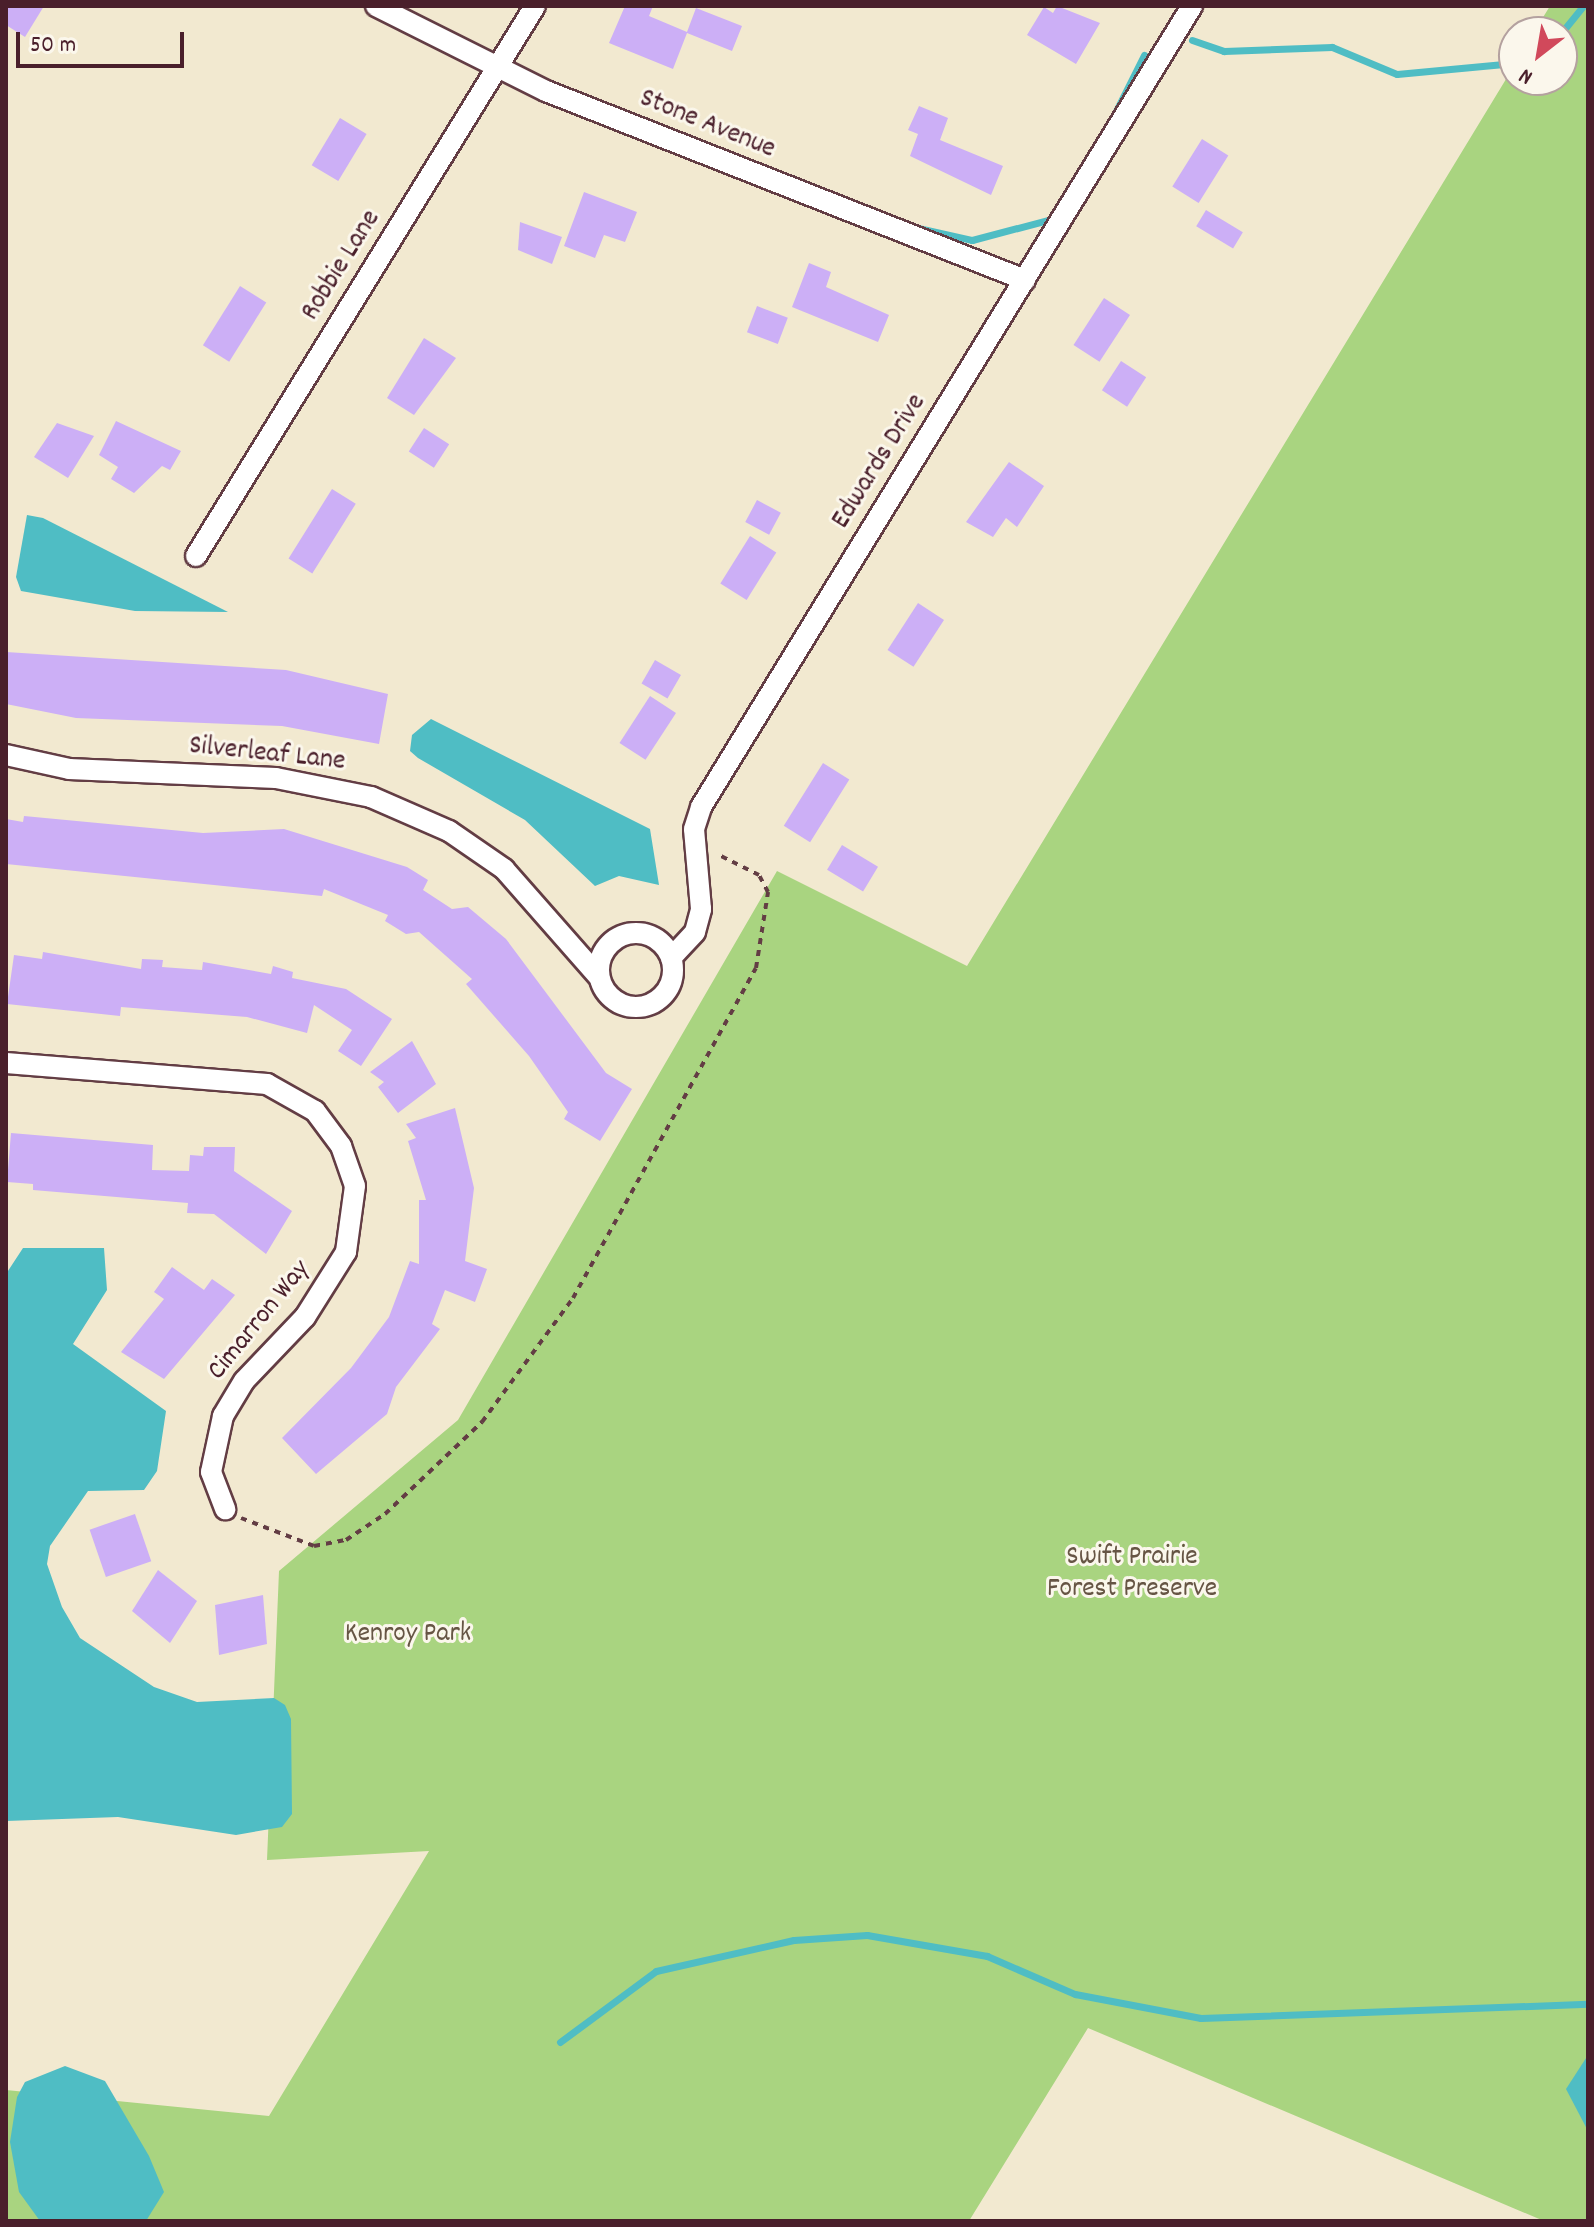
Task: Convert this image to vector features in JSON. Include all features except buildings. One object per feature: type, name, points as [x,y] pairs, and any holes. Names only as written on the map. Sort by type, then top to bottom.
[{"type":"street","name":"Stone Avenue","points":[[376,6],[497,68],[1025,280]]},
{"type":"street","name":"Robbie Lane","points":[[196,556],[535,6]]},
{"type":"street","name":"Edwards Drive","points":[[671,958],[695,932],[701,909],[694,829],[701,807],[1192,6]]},
{"type":"street","name":"Silverleaf Lane","points":[[6,755],[69,769],[276,778],[371,797],[449,831],[504,869],[598,976],[614,1000],[642,1006],[666,991],[671,958]]},
{"type":"street","points":[[598,976],[604,948],[629,933],[657,939],[671,958]]},
{"type":"street","name":"Cimarron Way","points":[[6,1063],[267,1084],[315,1111],[341,1146],[355,1186],[346,1252],[305,1317],[244,1381],[223,1416],[211,1472],[225,1509]]},
{"type":"path","points":[[225,1509],[295,1544],[346,1540],[385,1514],[482,1422],[573,1298],[600,1239],[744,997],[768,892],[759,875],[714,852]]},
{"type":"green space","name":"Swift Prairie Forest Preserve","points":[[1550,6],[1588,6],[1588,2221],[1544,2221],[1088,2028],[969,2221],[6,2221],[6,2090],[269,2116],[429,1851],[267,1860],[279,1571],[458,1420],[777,871],[967,966],[1498,92],[1498,96],[1578,96],[1578,16],[1544,16]]},
{"type":"water","points":[[27,515],[43,518],[228,612],[135,611],[21,591],[16,577]]},
{"type":"water","points":[[431,719],[650,829],[659,885],[619,876],[595,886],[525,820],[418,758],[410,751],[412,735]]},
{"type":"water","points":[[23,1248],[104,1248],[107,1290],[73,1344],[166,1411],[157,1471],[144,1490],[88,1491],[50,1546],[47,1564],[62,1607],[80,1638],[154,1687],[197,1702],[274,1698],[285,1705],[291,1719],[292,1814],[282,1827],[236,1835],[118,1817],[6,1821],[6,1274]]},
{"type":"water","points":[[1588,2055],[1588,2131],[1566,2089]]},
{"type":"water","points":[[65,2066],[105,2081],[149,2156],[164,2192],[146,2221],[40,2221],[19,2192],[10,2142],[17,2097],[25,2082]]},
{"type":"waterway","points":[[1575,16],[1583,6]]},
{"type":"waterway","points":[[1192,40],[1224,51],[1332,47],[1397,74],[1498,65]]},
{"type":"waterway","points":[[1107,129],[1144,55]]},
{"type":"waterway","points":[[909,226],[972,240],[1055,218]]},
{"type":"waterway","points":[[560,2042],[656,1971],[794,1940],[867,1935],[987,1956],[1075,1994],[1201,2018],[1588,2004]]},
{"type":"park label","name":"Kenroy Park","points":[[408,1635]]}]
